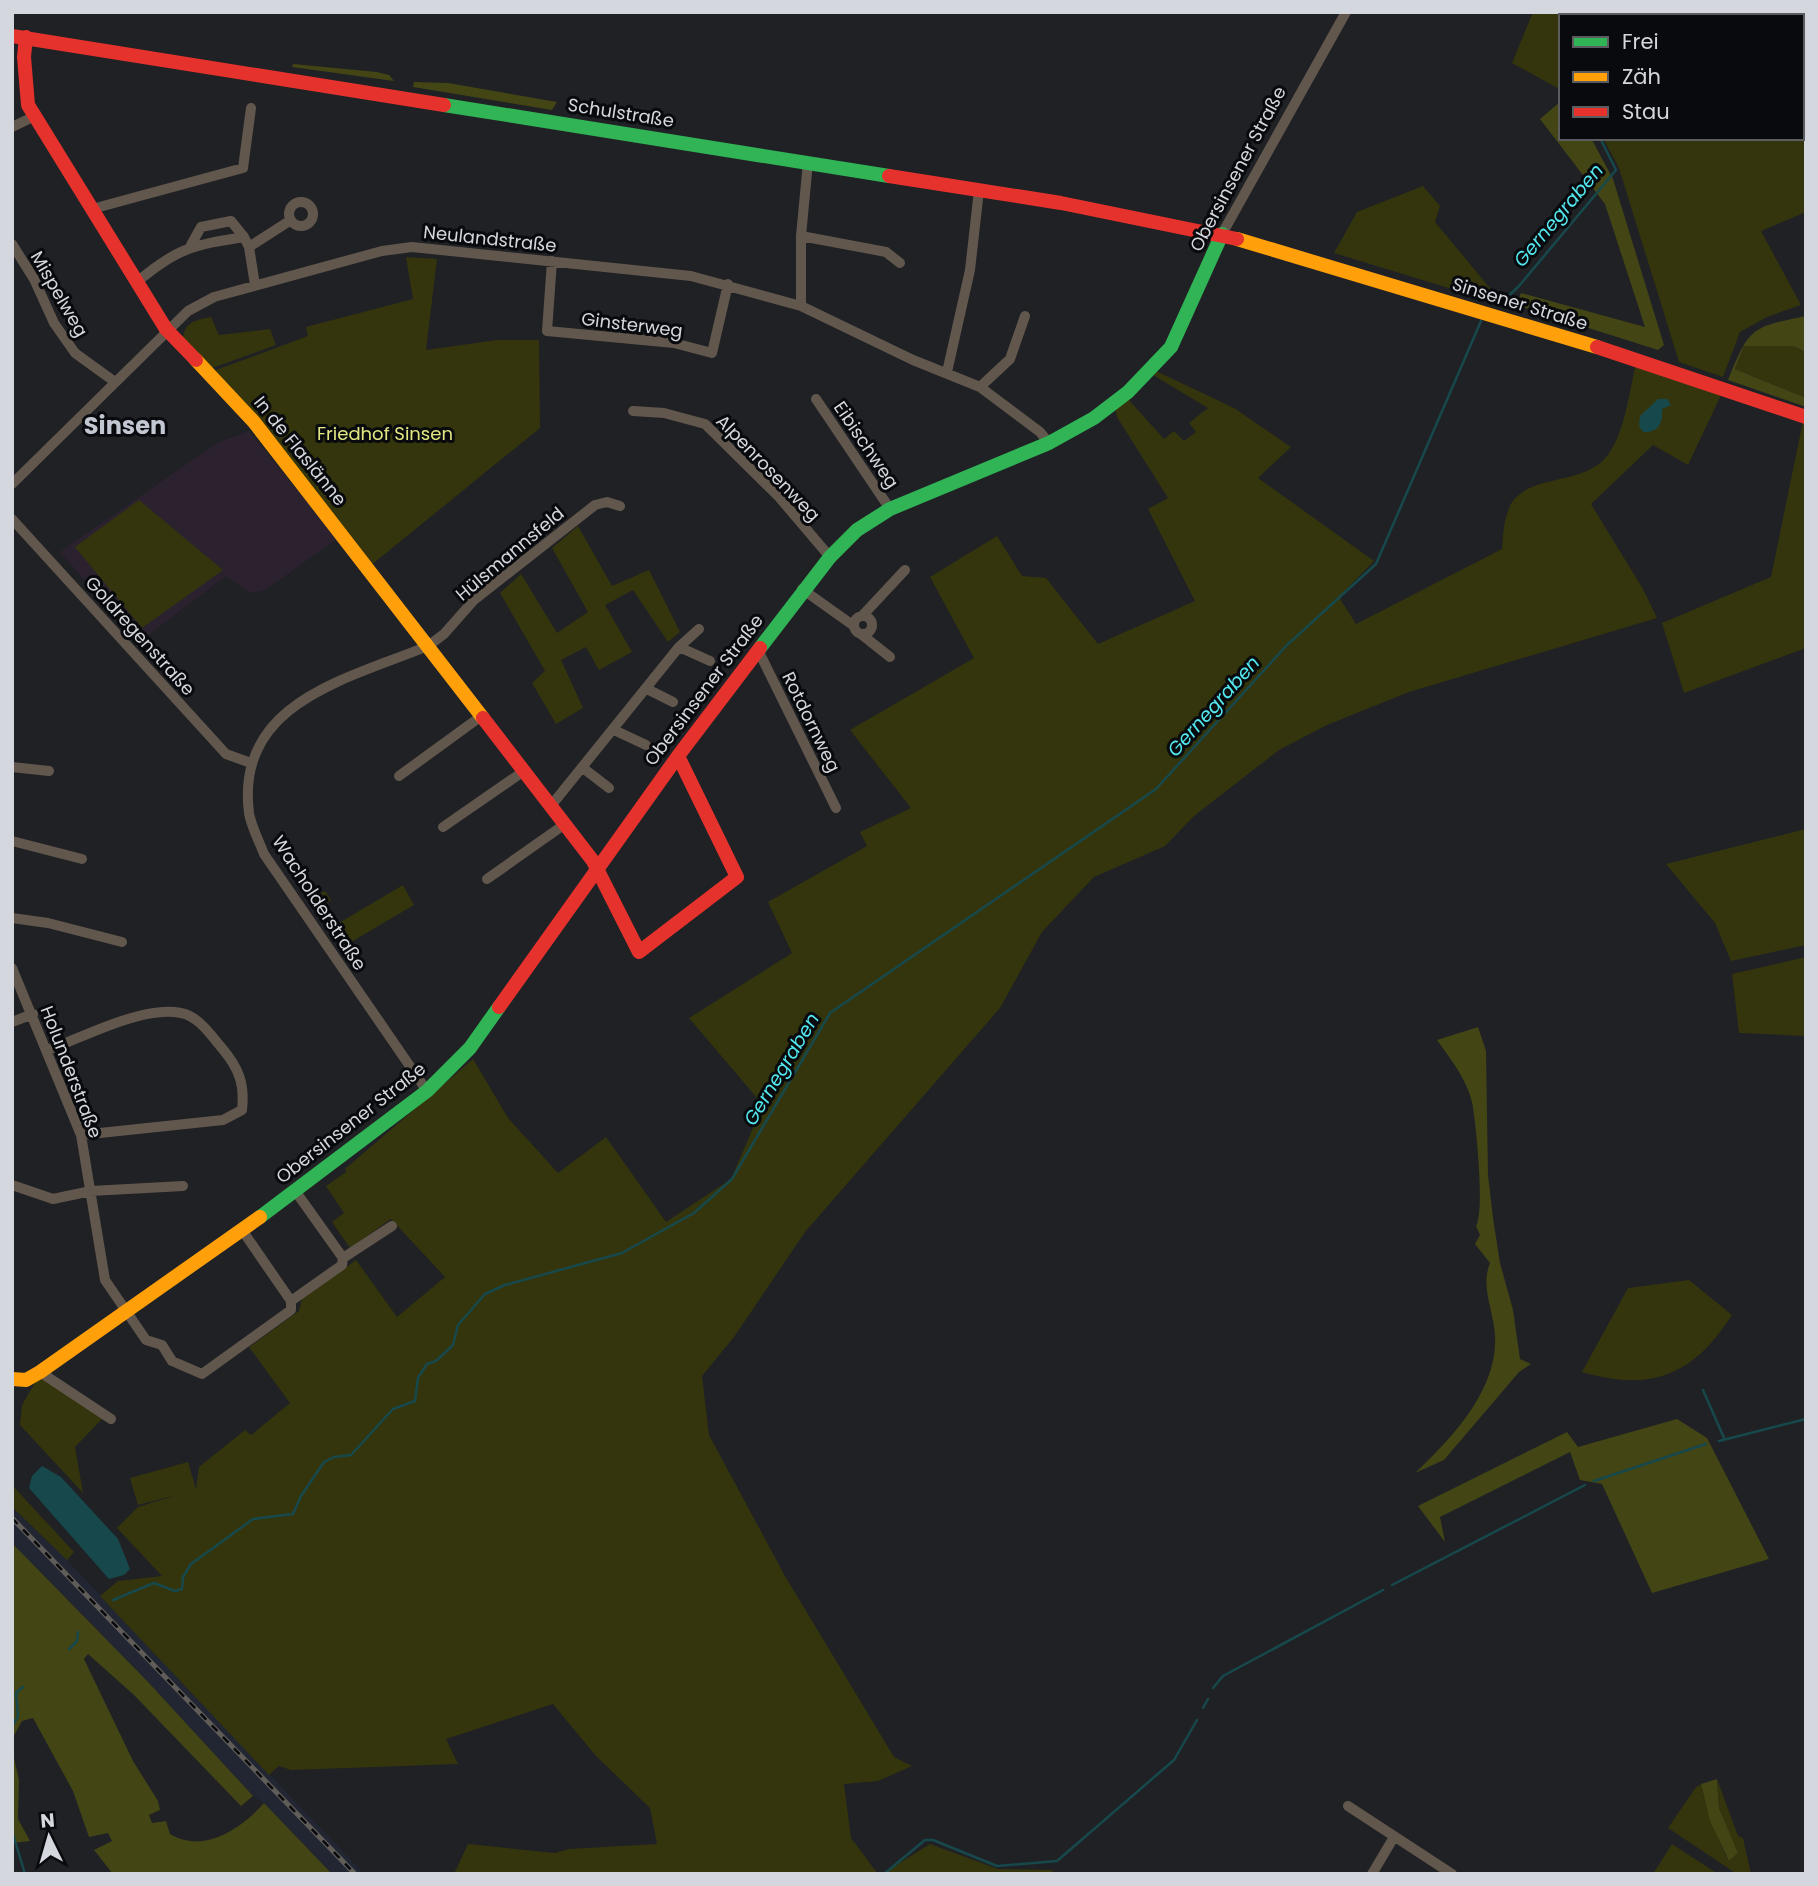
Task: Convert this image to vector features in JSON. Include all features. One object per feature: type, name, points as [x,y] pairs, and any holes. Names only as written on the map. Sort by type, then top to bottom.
[{"type":"street","name":"Obersinsener Straße","points":[[12,1379],[26,1380],[40,1372],[296,1192],[426,1091],[470,1048],[678,756],[802,590],[830,556],[858,530],[890,509],[1049,443],[1094,418],[1128,392],[1171,347],[1222,234],[1346,12]]},
{"type":"street","name":"Schulstraße","points":[[19,36],[979,190],[1222,234]]},
{"type":"street","name":"In de Flaslänne","points":[[19,36],[24,57],[28,105],[166,329],[254,422],[565,824],[598,869],[639,952],[737,877],[678,756]]},
{"type":"street","points":[[92,209],[243,168],[251,108]]},
{"type":"street","points":[[12,127],[35,116]]},
{"type":"street","points":[[801,306],[801,236],[808,162]]},
{"type":"street","points":[[947,372],[970,270],[979,190]]},
{"type":"street","points":[[249,247],[291,220]]},
{"type":"street","points":[[191,246],[201,227],[231,221],[249,247],[255,285]]},
{"type":"street","name":"Sinsener Straße","points":[[1222,234],[1675,371],[1806,416]]},
{"type":"street","points":[[801,236],[886,252],[900,263]]},
{"type":"street","points":[[137,282],[163,260],[191,246],[244,237]]},
{"type":"street","name":"Mispelweg","points":[[12,244],[34,279],[54,323],[75,352],[115,382]]},
{"type":"street","name":"Neulandstraße","points":[[12,484],[166,329],[188,311],[214,297],[255,285],[382,251],[412,247],[691,275],[801,306],[913,360],[980,387],[1040,432],[1049,443]]},
{"type":"street","name":"Ginsterweg","points":[[552,261],[547,331],[674,344],[712,353],[728,284]]},
{"type":"street","points":[[980,387],[1010,359],[1025,316]]},
{"type":"street","name":"Eibischweg","points":[[816,399],[890,509]]},
{"type":"street","name":"Alpenrosenweg","points":[[633,411],[664,413],[705,424],[779,497],[830,556]]},
{"type":"street","name":"Hülsmannsfeld","points":[[428,646],[444,634],[474,600],[595,505],[607,502],[620,506]]},
{"type":"street","name":"Goldregenstraße","points":[[12,519],[226,754],[251,763]]},
{"type":"street","points":[[858,630],[858,618],[905,570]]},
{"type":"street","points":[[802,590],[890,657]]},
{"type":"street","points":[[858,630],[867,634],[873,627],[869,618],[862,616]]},
{"type":"street","points":[[550,807],[680,647],[699,629]]},
{"type":"street","name":"Wacholderstraße","points":[[426,1091],[264,854],[249,814],[251,763],[265,735],[287,709],[310,694],[428,646]]},
{"type":"street","points":[[680,647],[710,661]]},
{"type":"street","name":"Rotdornweg","points":[[758,650],[836,807]]},
{"type":"street","points":[[647,689],[673,702]]},
{"type":"street","points":[[399,776],[480,717]]},
{"type":"street","points":[[614,730],[646,745]]},
{"type":"street","points":[[12,766],[49,771]]},
{"type":"street","points":[[583,768],[609,788]]},
{"type":"street","points":[[443,827],[524,771]]},
{"type":"street","points":[[486,879],[565,824]]},
{"type":"street","points":[[12,841],[82,859]]},
{"type":"street","points":[[12,918],[48,923],[122,942]]},
{"type":"street","name":"Holunderstraße","points":[[12,968],[81,1135],[105,1280],[146,1340],[162,1345],[172,1361],[202,1374],[291,1310],[291,1301]]},
{"type":"street","points":[[48,1051],[153,1011],[183,1013],[203,1024],[219,1044],[245,1088],[242,1110],[223,1121],[81,1135]]},
{"type":"street","points":[[12,1022],[33,1014]]},
{"type":"street","points":[[12,1185],[53,1199],[90,1191],[183,1186]]},
{"type":"street","points":[[242,1230],[291,1301],[342,1265],[343,1258],[296,1192]]},
{"type":"street","points":[[343,1258],[392,1226]]},
{"type":"street","points":[[40,1372],[111,1419]]},
{"type":"street","points":[[1348,1806],[1445,1872]]},
{"type":"street","points":[[1372,1874],[1394,1837]]},
{"type":"shaded area","points":[[293,64],[377,72],[389,75],[394,81],[292,67]]},
{"type":"shaded area","points":[[414,82],[448,83],[557,102],[552,110],[413,87]]},
{"type":"shaded area","points":[[1559,103],[1559,140],[1592,140],[1613,179],[1664,345],[1658,350],[1516,305],[1521,293],[1645,327],[1605,204],[1540,119]]},
{"type":"shaded area","points":[[1806,316],[1806,352],[1793,346],[1744,346],[1735,369],[1806,398],[1806,407],[1728,380],[1741,350],[1747,340],[1754,333],[1774,323]]},
{"type":"shaded area","points":[[249,431],[337,539],[265,590],[250,593],[226,576],[139,642],[60,552],[217,443]]},
{"type":"shaded area","points":[[1478,1027],[1486,1051],[1488,1175],[1500,1263],[1513,1310],[1520,1359],[1531,1364],[1519,1372],[1444,1460],[1415,1473],[1470,1412],[1489,1375],[1494,1356],[1495,1336],[1486,1281],[1490,1263],[1475,1244],[1480,1235],[1476,1226],[1479,1217],[1480,1185],[1472,1102],[1462,1077],[1437,1040]]},
{"type":"shaded area","points":[[1677,1419],[1707,1438],[1769,1559],[1652,1593],[1602,1484],[1580,1480],[1570,1452],[1440,1517],[1445,1542],[1418,1506],[1567,1432],[1578,1447]]},
{"type":"shaded area","points":[[12,1507],[67,1560],[364,1874],[332,1874],[264,1803],[253,1796],[149,1683],[12,1543]]},
{"type":"shaded area","points":[[12,1543],[149,1683],[253,1796],[241,1806],[134,1695],[88,1654],[84,1659],[133,1761],[158,1801],[160,1810],[149,1815],[152,1823],[166,1821],[170,1834],[183,1839],[208,1840],[233,1830],[264,1803],[332,1874],[113,1874],[94,1850],[112,1841],[108,1833],[89,1837],[73,1791],[33,1718],[22,1721],[12,1739]]},
{"type":"shaded area","points":[[12,1749],[19,1780],[18,1819],[30,1841],[12,1843]]},
{"type":"shaded area","points":[[1717,1779],[1719,1808],[1738,1853],[1729,1861],[1710,1821],[1701,1784]]},
{"type":"green space","points":[[1533,12],[1806,12],[1806,212],[1761,231],[1801,305],[1767,317],[1740,332],[1723,377],[1679,362],[1619,168],[1604,140],[1804,140],[1804,14],[1559,14],[1559,89],[1512,63]]},
{"type":"green space","points":[[1423,186],[1440,206],[1435,222],[1504,305],[1334,253],[1357,212]]},
{"type":"green space","name":"Friedhof Sinsen","points":[[406,257],[437,259],[426,350],[497,340],[539,340],[540,428],[370,566],[213,371],[308,336],[306,327],[413,299]]},
{"type":"green space","points":[[211,317],[219,335],[270,329],[276,345],[212,368],[183,338],[189,325]]},
{"type":"green space","points":[[1744,346],[1793,346],[1806,352],[1806,398],[1735,369]]},
{"type":"green space","points":[[1636,364],[1723,391],[1688,465],[1653,445],[1591,504],[1643,589],[1657,618],[1409,692],[1327,725],[1279,750],[1194,816],[1165,846],[1094,877],[1042,932],[1000,1008],[805,1232],[734,1337],[702,1376],[709,1435],[785,1576],[894,1757],[912,1766],[878,1781],[844,1784],[851,1838],[878,1874],[454,1874],[468,1844],[555,1853],[569,1849],[657,1844],[650,1808],[596,1756],[553,1704],[446,1739],[458,1764],[291,1770],[279,1766],[269,1775],[100,1596],[118,1581],[162,1576],[117,1528],[138,1507],[176,1495],[138,1505],[130,1478],[188,1462],[196,1489],[199,1467],[245,1430],[251,1435],[290,1403],[249,1347],[299,1311],[302,1299],[356,1260],[397,1317],[445,1277],[391,1219],[350,1248],[332,1222],[344,1213],[326,1186],[346,1172],[345,1169],[473,1059],[508,1118],[558,1173],[606,1137],[666,1222],[731,1179],[763,1105],[689,1018],[792,953],[768,902],[867,846],[860,832],[911,808],[850,730],[974,658],[930,577],[997,536],[1022,576],[1046,578],[1098,644],[1195,601],[1148,509],[1168,498],[1117,417],[1115,408],[1127,398],[1164,439],[1174,431],[1184,441],[1196,432],[1189,423],[1208,408],[1153,375],[1156,371],[1234,408],[1291,447],[1258,478],[1374,561],[1339,597],[1356,624],[1502,549],[1507,513],[1512,502],[1521,493],[1585,472],[1607,456],[1618,436],[1626,412]]},
{"type":"green space","points":[[1803,421],[1806,422],[1806,648],[1684,693],[1662,623],[1771,577]]},
{"type":"green space","points":[[139,500],[223,570],[142,628],[75,547]]},
{"type":"green space","points":[[578,526],[612,586],[649,570],[680,632],[668,642],[633,590],[605,605],[632,652],[599,670],[586,647],[561,660],[583,708],[556,724],[532,683],[545,671],[500,593],[521,574],[557,633],[588,612],[552,548]]},
{"type":"green space","points":[[1806,829],[1806,945],[1731,961],[1715,923],[1666,864]]},
{"type":"green space","points":[[403,885],[414,905],[341,948],[309,899],[325,891],[331,900],[322,906],[334,926]]},
{"type":"green space","points":[[1806,957],[1806,1036],[1739,1033],[1732,974]]},
{"type":"green space","points":[[1689,1280],[1732,1315],[1702,1352],[1686,1365],[1650,1379],[1607,1378],[1582,1372],[1628,1288]]},
{"type":"green space","points":[[40,1374],[103,1418],[75,1447],[83,1493],[20,1425],[22,1405]]},
{"type":"green space","points":[[12,1485],[74,1552],[67,1560],[12,1507]]},
{"type":"green space","points":[[1717,1779],[1738,1836],[1743,1838],[1751,1874],[1737,1874],[1668,1828],[1696,1787],[1701,1784],[1712,1824],[1729,1861],[1737,1854],[1719,1808]]},
{"type":"green space","points":[[930,1844],[998,1869],[1052,1870],[1054,1874],[882,1874]]},
{"type":"green space","points":[[1672,1844],[1718,1874],[1653,1874]]},
{"type":"water","points":[[1658,399],[1667,399],[1671,405],[1662,409],[1661,423],[1656,429],[1643,432],[1639,426],[1640,416]]},
{"type":"water","points":[[42,1466],[61,1477],[118,1539],[130,1569],[124,1575],[109,1579],[29,1488],[32,1476]]},
{"type":"waterway","name":"Gernegraben","points":[[1499,305],[1519,286],[1616,170],[1601,140]]},
{"type":"waterway","name":"Gernegraben","points":[[113,1600],[154,1583],[175,1591],[182,1589],[183,1577],[191,1564],[253,1519],[293,1514],[301,1496],[324,1462],[334,1457],[351,1455],[393,1409],[415,1401],[418,1378],[427,1364],[436,1361],[453,1345],[458,1325],[485,1294],[505,1285],[622,1253],[694,1213],[732,1179],[830,1013],[1156,789],[1287,645],[1376,564],[1481,321]]},
{"type":"waterway","points":[[1703,1390],[1724,1438]]},
{"type":"waterway","points":[[1719,1441],[1806,1419]]},
{"type":"waterway","points":[[1594,1481],[1706,1444]]},
{"type":"waterway","points":[[1392,1585],[1585,1485]]},
{"type":"waterway","points":[[1213,1688],[1223,1676],[1383,1590]]},
{"type":"waterway","name":"Gernegraben","points":[[69,1649],[77,1641],[78,1632]]},
{"type":"waterway","name":"Gernegraben","points":[[12,1727],[18,1716],[16,1693],[23,1687]]},
{"type":"waterway","points":[[1203,1708],[1208,1699]]},
{"type":"waterway","points":[[884,1874],[925,1840],[933,1840],[997,1866],[1057,1861],[1174,1760],[1197,1720]]},
{"type":"waterway","points":[[12,1831],[25,1874]]},
{"type":"railway","points":[[12,1518],[355,1874]]},
{"type":"traffic: fast","points":[[444,105],[889,176]]},
{"type":"traffic: fast","points":[[760,648],[830,557],[857,530],[890,509],[1049,443],[1094,418],[1128,392],[1171,347],[1222,234]]},
{"type":"traffic: fast","points":[[260,1217],[427,1091],[470,1048],[499,1007]]},
{"type":"traffic: slow","points":[[1237,239],[1597,347]]},
{"type":"traffic: slow","points":[[196,360],[254,422],[483,718]]},
{"type":"traffic: slow","points":[[12,1379],[26,1380],[40,1372],[260,1217]]},
{"type":"traffic: jam","points":[[12,36],[444,105]]},
{"type":"traffic: jam","points":[[26,37],[24,57],[28,105],[166,329],[196,360]]},
{"type":"traffic: jam","points":[[889,176],[1061,203],[1237,239]]},
{"type":"traffic: jam","points":[[1597,347],[1806,417]]},
{"type":"traffic: jam","points":[[499,1007],[678,756],[760,648]]},
{"type":"traffic: jam","points":[[483,718],[593,861],[639,952],[737,877],[678,756]]},
{"type":"district","name":"Sinsen","points":[[125,426]]}]
